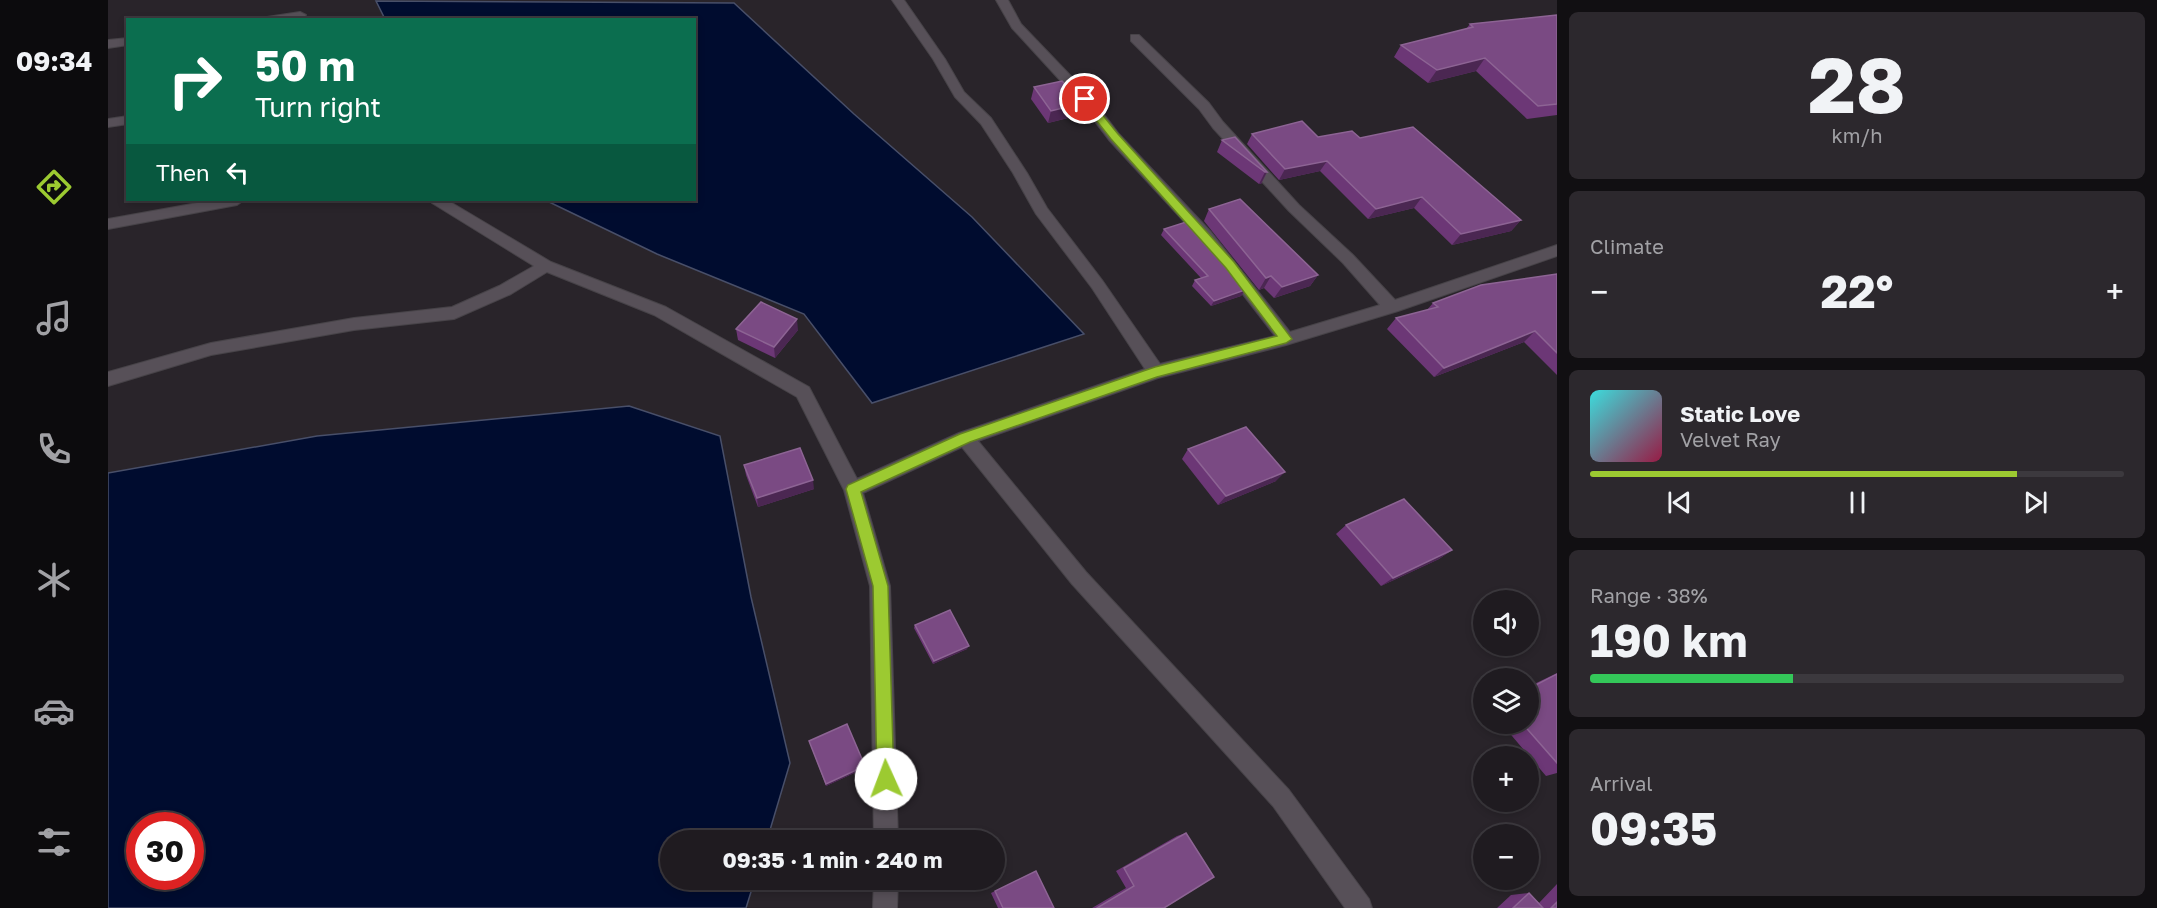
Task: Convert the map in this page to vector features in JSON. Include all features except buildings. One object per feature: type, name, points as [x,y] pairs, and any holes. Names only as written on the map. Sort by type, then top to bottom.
[{"type":"street","points":[[296,0],[301,17]]},
{"type":"street","points":[[898,0],[939,59],[959,94],[986,121],[1020,173],[1041,211],[1097,284],[1155,372]]},
{"type":"street","points":[[1002,0],[1016,26],[1085,99],[1114,136],[1206,236],[1286,339]]},
{"type":"street","points":[[1135,38],[1204,106],[1218,125],[1294,208],[1348,259],[1392,307]]},
{"type":"street","points":[[108,44],[126,41]]},
{"type":"street","points":[[108,123],[126,120]]},
{"type":"street","points":[[108,224],[232,201]]},
{"type":"street","points":[[439,201],[546,266],[660,310],[803,392],[853,489],[880,586],[886,830]]},
{"type":"street","points":[[853,489],[965,438],[1155,372],[1286,339],[1392,307],[1557,250]]},
{"type":"street","points":[[108,379],[211,350],[354,324],[454,314],[505,290],[546,266]]},
{"type":"street","points":[[965,438],[1079,578],[1281,798],[1360,908]]},
{"type":"street","points":[[885,908],[886,890]]},
{"type":"water","points":[[376,1],[734,3],[854,114],[972,217],[1084,334],[872,403],[804,314],[657,254],[547,201],[696,201],[696,18],[384,18]]},
{"type":"water","points":[[629,406],[720,436],[751,597],[790,763],[770,830],[660,830],[660,890],[752,890],[746,908],[108,908],[108,473],[317,436]]},
{"type":"route","points":[[886,779],[880,586],[853,489],[965,438],[1155,372],[1286,339],[1206,236],[1114,136],[1085,99]]}]
